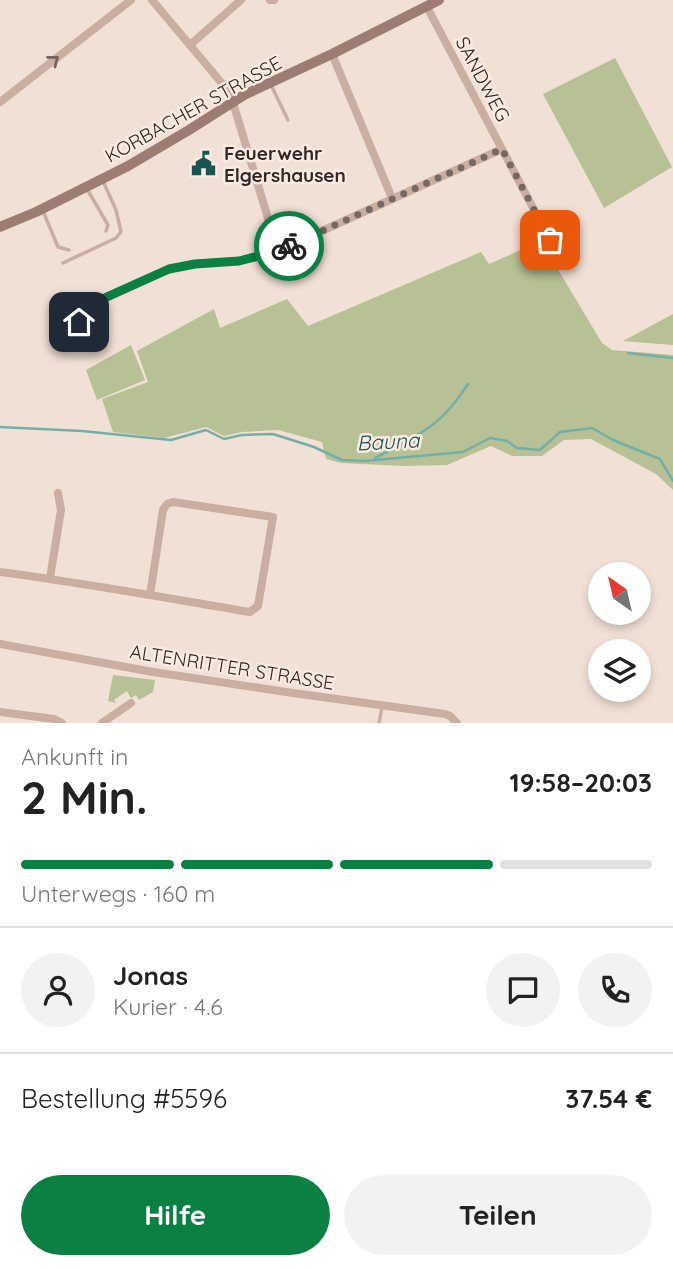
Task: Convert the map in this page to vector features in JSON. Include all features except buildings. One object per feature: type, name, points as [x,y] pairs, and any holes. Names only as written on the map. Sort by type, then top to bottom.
[{"type":"street","points":[[0,102],[131,0]]},
{"type":"street","points":[[152,0],[230,93],[278,251]]},
{"type":"street","points":[[190,44],[241,0]]},
{"type":"street","name":"KORBACHER STRASSE","points":[[0,227],[102,179],[233,102],[439,0]]},
{"type":"street","name":"SANDWEG","points":[[427,6],[550,240]]},
{"type":"street","points":[[332,54],[392,198]]},
{"type":"street","points":[[79,322],[91,304],[169,269],[239,261],[278,251],[502,149]]},
{"type":"street","points":[[50,578],[61,510],[58,493]]},
{"type":"street","points":[[0,572],[250,612],[258,606],[273,517],[173,502],[167,504],[163,510],[150,595]]},
{"type":"street","name":"ALTENRITTER STRASSE","points":[[0,643],[153,672],[444,714],[457,723]]},
{"type":"street","points":[[102,723],[131,703]]},
{"type":"street","points":[[0,712],[54,719],[62,723]]},
{"type":"lane","points":[[270,83],[288,120]]},
{"type":"lane","points":[[63,263],[116,238],[121,232],[116,210],[102,179]]},
{"type":"lane","points":[[86,187],[108,225],[106,232]]},
{"type":"lane","points":[[42,209],[58,247],[69,250]]},
{"type":"lane","points":[[379,723],[382,705]]},
{"type":"green space","points":[[615,58],[672,167],[604,208],[543,94]]},
{"type":"green space","points":[[541,241],[602,343],[612,350],[673,355],[673,490],[656,474],[591,439],[564,440],[542,456],[512,456],[491,446],[447,465],[403,466],[341,463],[326,459],[322,442],[278,430],[224,436],[206,427],[164,438],[113,432],[102,399],[148,382],[137,351],[214,309],[220,328],[287,299],[308,326],[481,252],[489,264]]},
{"type":"green space","points":[[673,314],[673,345],[623,341]]},
{"type":"green space","points":[[131,345],[145,380],[97,400],[86,370]]},
{"type":"green space","points":[[113,675],[155,680],[153,692],[139,700],[136,695],[131,698],[127,691],[114,700],[116,703],[108,701]]},
{"type":"waterway","points":[[628,353],[673,358]]},
{"type":"waterway","points":[[375,458],[436,422],[468,384]]},
{"type":"waterway","name":"Bauna","points":[[0,427],[82,431],[171,440],[206,430],[224,439],[242,435],[273,434],[314,447],[342,460],[364,461],[463,452],[490,438],[507,441],[517,448],[540,450],[560,432],[592,428],[613,440],[660,459],[673,481]]},
{"type":"way so far","points":[[289,246],[502,149],[550,240]]},
{"type":"place","name":"Feuerwehr Elgershausen","points":[[204,164]]},
{"type":"route","points":[[79,322],[91,304],[169,269],[239,261],[289,246]]}]
